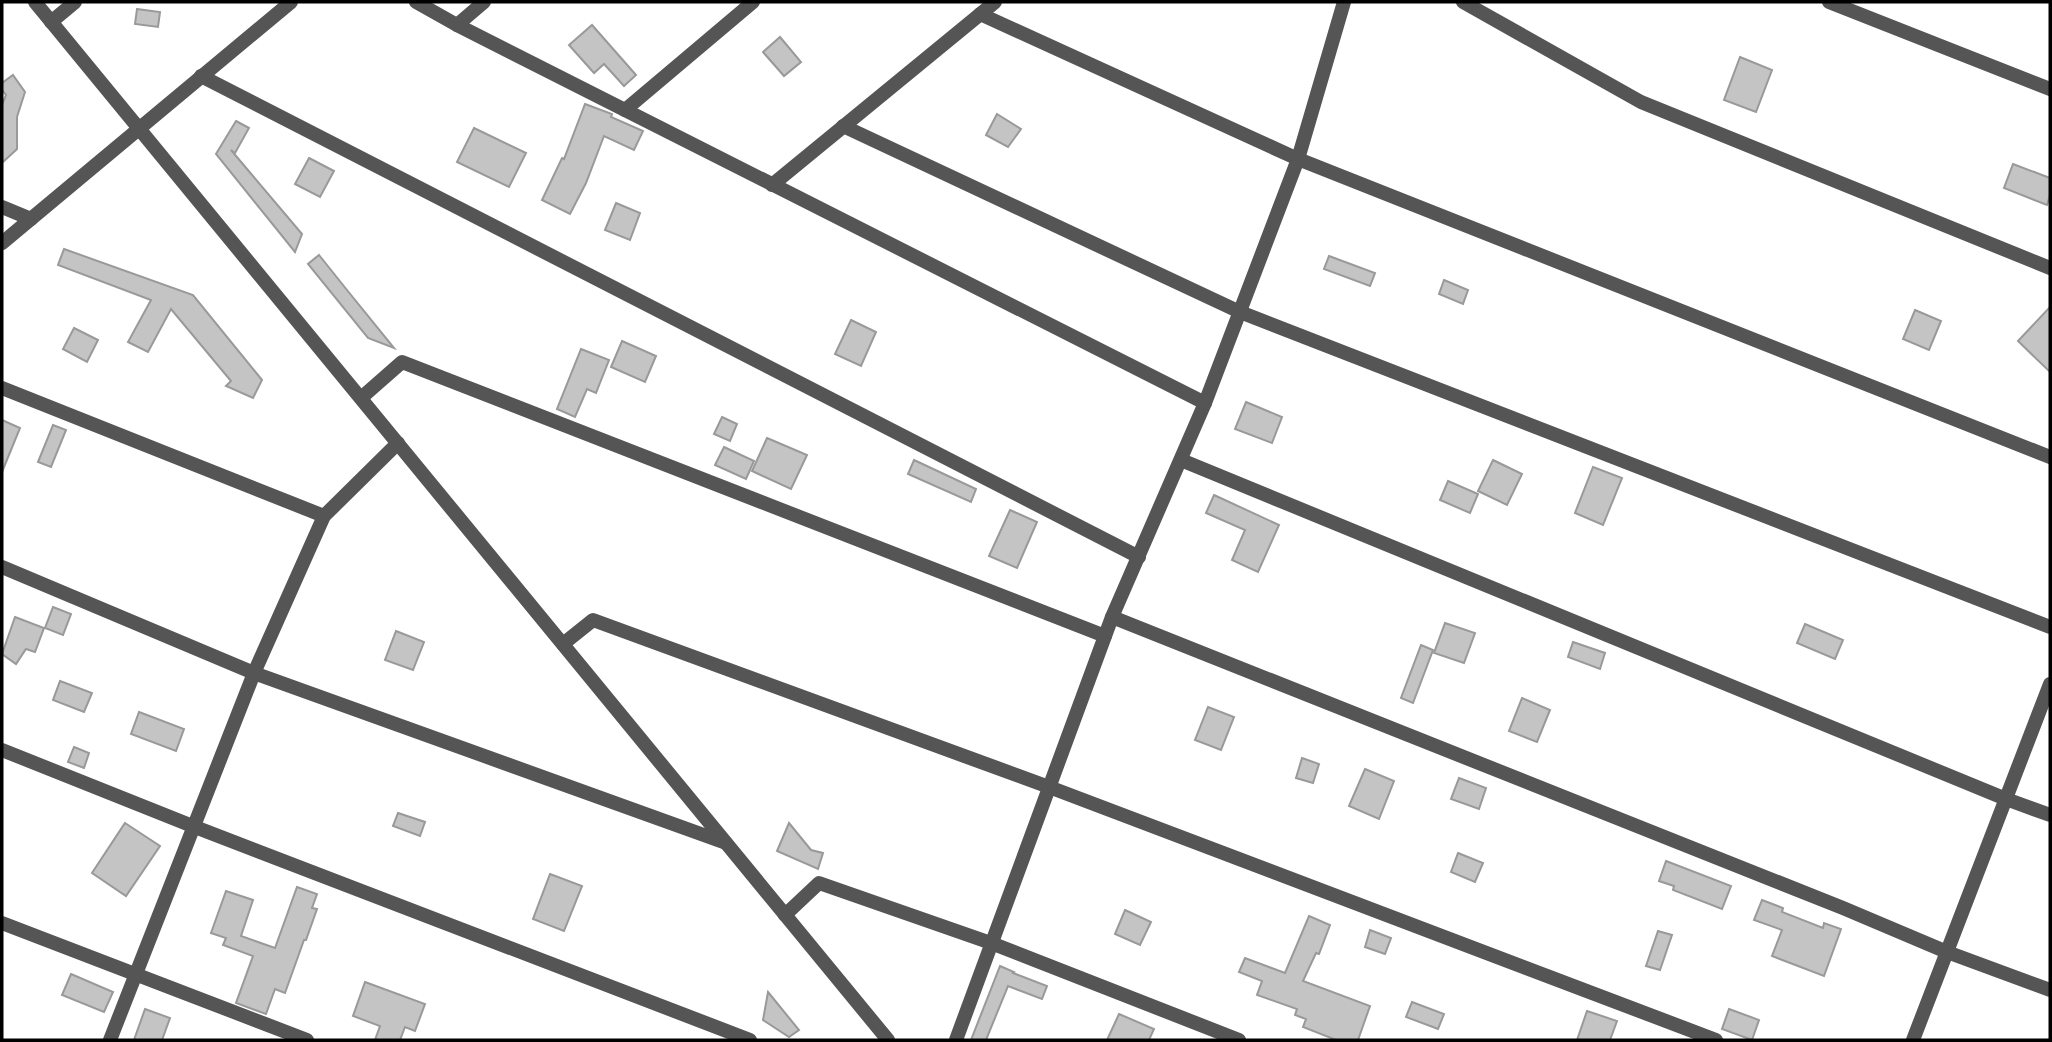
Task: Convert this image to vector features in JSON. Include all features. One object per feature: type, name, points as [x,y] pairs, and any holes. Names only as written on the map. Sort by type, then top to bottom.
[{"type":"street","points":[[35,2],[888,1040]]},
{"type":"street","points":[[51,22],[75,2]]},
{"type":"street","points":[[2,243],[291,2]]},
{"type":"street","points":[[416,2],[1205,403]]},
{"type":"street","points":[[457,25],[484,2]]},
{"type":"street","points":[[625,110],[753,2]]},
{"type":"street","points":[[772,185],[995,2]]},
{"type":"street","points":[[956,1040],[1112,617],[1205,403],[1298,159],[1344,2]]},
{"type":"street","points":[[1463,2],[1641,102],[2050,268]]},
{"type":"street","points":[[1829,2],[2050,89]]},
{"type":"street","points":[[980,14],[1298,159],[2050,457]]},
{"type":"street","points":[[201,76],[1139,556]]},
{"type":"street","points":[[843,126],[1240,312],[2050,628]]},
{"type":"street","points":[[2,207],[31,219]]},
{"type":"street","points":[[361,398],[402,362],[1105,636]]},
{"type":"street","points":[[2,388],[324,516]]},
{"type":"street","points":[[110,1040],[254,673],[324,516],[398,443]]},
{"type":"street","points":[[1181,460],[2050,815]]},
{"type":"street","points":[[2,567],[254,673],[727,844]]},
{"type":"street","points":[[1112,617],[1843,908],[1947,952],[2050,990]]},
{"type":"street","points":[[563,645],[593,620],[1049,787],[1716,1040]]},
{"type":"street","points":[[1913,1040],[2050,684]]},
{"type":"street","points":[[2,750],[750,1040]]},
{"type":"street","points":[[785,915],[819,883],[992,943],[1239,1040]]},
{"type":"street","points":[[2,923],[307,1040]]},
{"type":"building","points":[[137,9],[160,12],[158,27],[135,24]]},
{"type":"building","points":[[592,25],[636,75],[624,86],[604,64],[594,73],[569,45]]},
{"type":"building","points":[[780,37],[801,62],[784,76],[763,52]]},
{"type":"building","points":[[1740,57],[1772,70],[1756,112],[1724,100]]},
{"type":"building","points":[[13,75],[25,92],[17,117],[17,149],[2,163],[2,105],[6,95],[2,90],[2,83]]},
{"type":"building","points":[[585,104],[612,114],[611,117],[643,131],[634,150],[604,136],[586,183],[570,214],[542,200],[562,158],[564,159]]},
{"type":"building","points":[[997,114],[1021,129],[1008,147],[986,135]]},
{"type":"building","points":[[236,121],[249,128],[235,153],[231,150],[302,234],[295,252],[216,154]]},
{"type":"building","points":[[474,128],[526,153],[509,187],[457,162]]},
{"type":"building","points":[[309,158],[334,171],[320,197],[295,184]]},
{"type":"building","points":[[2013,164],[2050,178],[2047,205],[2004,188]]},
{"type":"building","points":[[616,203],[640,213],[630,240],[605,230]]},
{"type":"building","points":[[64,249],[193,295],[262,380],[253,398],[226,386],[231,381],[171,309],[148,352],[128,342],[151,300],[58,265]]},
{"type":"building","points":[[319,255],[394,348],[368,338],[308,264]]},
{"type":"building","points":[[1329,256],[1375,273],[1370,286],[1324,269]]},
{"type":"building","points":[[1444,280],[1468,290],[1463,304],[1439,294]]},
{"type":"building","points":[[2050,307],[2050,372],[2018,341]]},
{"type":"building","points":[[1915,310],[1941,321],[1929,350],[1903,339]]},
{"type":"building","points":[[851,320],[876,332],[861,366],[835,354]]},
{"type":"building","points":[[74,328],[98,340],[87,362],[63,349]]},
{"type":"building","points":[[622,341],[656,356],[645,382],[611,367]]},
{"type":"building","points":[[581,349],[609,360],[596,393],[587,389],[575,417],[557,409]]},
{"type":"building","points":[[1246,402],[1282,417],[1272,443],[1235,429]]},
{"type":"building","points":[[722,417],[737,424],[730,441],[714,434]]},
{"type":"building","points":[[2,420],[20,428],[2,472]]},
{"type":"building","points":[[53,425],[66,430],[51,467],[38,462]]},
{"type":"building","points":[[767,438],[807,455],[791,489],[752,471]]},
{"type":"building","points":[[724,447],[754,461],[746,479],[715,465]]},
{"type":"building","points":[[914,460],[976,489],[971,502],[908,474]]},
{"type":"building","points":[[1493,460],[1522,474],[1507,505],[1478,491]]},
{"type":"building","points":[[1593,467],[1622,478],[1603,525],[1575,513]]},
{"type":"building","points":[[1448,481],[1478,494],[1470,513],[1440,500]]},
{"type":"building","points":[[1214,495],[1279,525],[1258,572],[1232,560],[1245,530],[1206,513]]},
{"type":"building","points":[[1010,510],[1037,522],[1017,568],[989,556]]},
{"type":"building","points":[[53,607],[71,614],[63,635],[45,628]]},
{"type":"building","points":[[15,617],[44,628],[35,652],[26,649],[16,664],[2,654]]},
{"type":"building","points":[[1445,623],[1475,633],[1464,663],[1434,653]]},
{"type":"building","points":[[1805,624],[1843,640],[1835,659],[1797,643]]},
{"type":"building","points":[[396,631],[424,642],[413,670],[385,660]]},
{"type":"building","points":[[1573,642],[1605,653],[1600,669],[1568,657]]},
{"type":"building","points":[[1421,645],[1433,650],[1413,703],[1401,698]]},
{"type":"building","points":[[60,681],[92,693],[84,712],[53,700]]},
{"type":"building","points":[[1522,698],[1550,710],[1537,742],[1509,731]]},
{"type":"building","points":[[1208,707],[1234,717],[1221,750],[1195,740]]},
{"type":"building","points":[[139,712],[184,729],[176,751],[131,734]]},
{"type":"building","points":[[74,747],[89,753],[84,768],[68,762]]},
{"type":"building","points":[[1302,758],[1319,764],[1313,783],[1296,778]]},
{"type":"building","points":[[1365,769],[1394,781],[1379,819],[1349,806]]},
{"type":"building","points":[[1459,778],[1486,788],[1479,809],[1451,799]]},
{"type":"building","points":[[398,813],[425,822],[420,836],[393,826]]},
{"type":"building","points":[[125,823],[160,846],[126,896],[92,873]]},
{"type":"building","points":[[789,823],[811,850],[823,853],[818,869],[777,851]]},
{"type":"building","points":[[1458,853],[1483,863],[1475,882],[1451,872]]},
{"type":"building","points":[[1666,861],[1731,886],[1722,909],[1673,890],[1674,886],[1659,881]]},
{"type":"building","points":[[550,874],[582,886],[564,931],[533,919]]},
{"type":"building","points":[[297,887],[317,894],[312,908],[317,909],[285,993],[275,989],[266,1014],[236,1003],[253,956],[223,945],[226,938],[211,933],[226,891],[253,900],[241,936],[275,948]]},
{"type":"building","points":[[1762,900],[1783,908],[1782,912],[1823,928],[1824,923],[1841,929],[1824,976],[1772,956],[1782,930],[1754,920]]},
{"type":"building","points":[[1125,910],[1151,922],[1140,945],[1115,934]]},
{"type":"building","points":[[1309,916],[1330,925],[1319,954],[1316,953],[1303,981],[1370,1006],[1358,1040],[1336,1040],[1303,1027],[1306,1019],[1295,1015],[1297,1009],[1257,995],[1262,981],[1239,972],[1245,958],[1285,973]]},
{"type":"building","points":[[1370,930],[1391,938],[1385,954],[1365,947]]},
{"type":"building","points":[[1658,931],[1672,935],[1660,970],[1646,966]]},
{"type":"building","points":[[1000,966],[1047,986],[1042,999],[1008,986],[986,1040],[971,1040]]},
{"type":"building","points":[[71,974],[113,992],[104,1012],[62,995]]},
{"type":"building","points":[[365,982],[425,1004],[415,1031],[405,1027],[400,1040],[375,1040],[380,1026],[353,1016]]},
{"type":"building","points":[[768,992],[799,1030],[789,1037],[763,1020]]},
{"type":"building","points":[[1412,1002],[1444,1014],[1438,1029],[1406,1017]]},
{"type":"building","points":[[145,1009],[170,1018],[162,1040],[134,1040]]},
{"type":"building","points":[[1729,1009],[1759,1020],[1752,1040],[1722,1029]]},
{"type":"building","points":[[1587,1011],[1617,1021],[1610,1040],[1577,1040]]},
{"type":"building","points":[[1119,1014],[1154,1029],[1149,1040],[1107,1040]]}]
